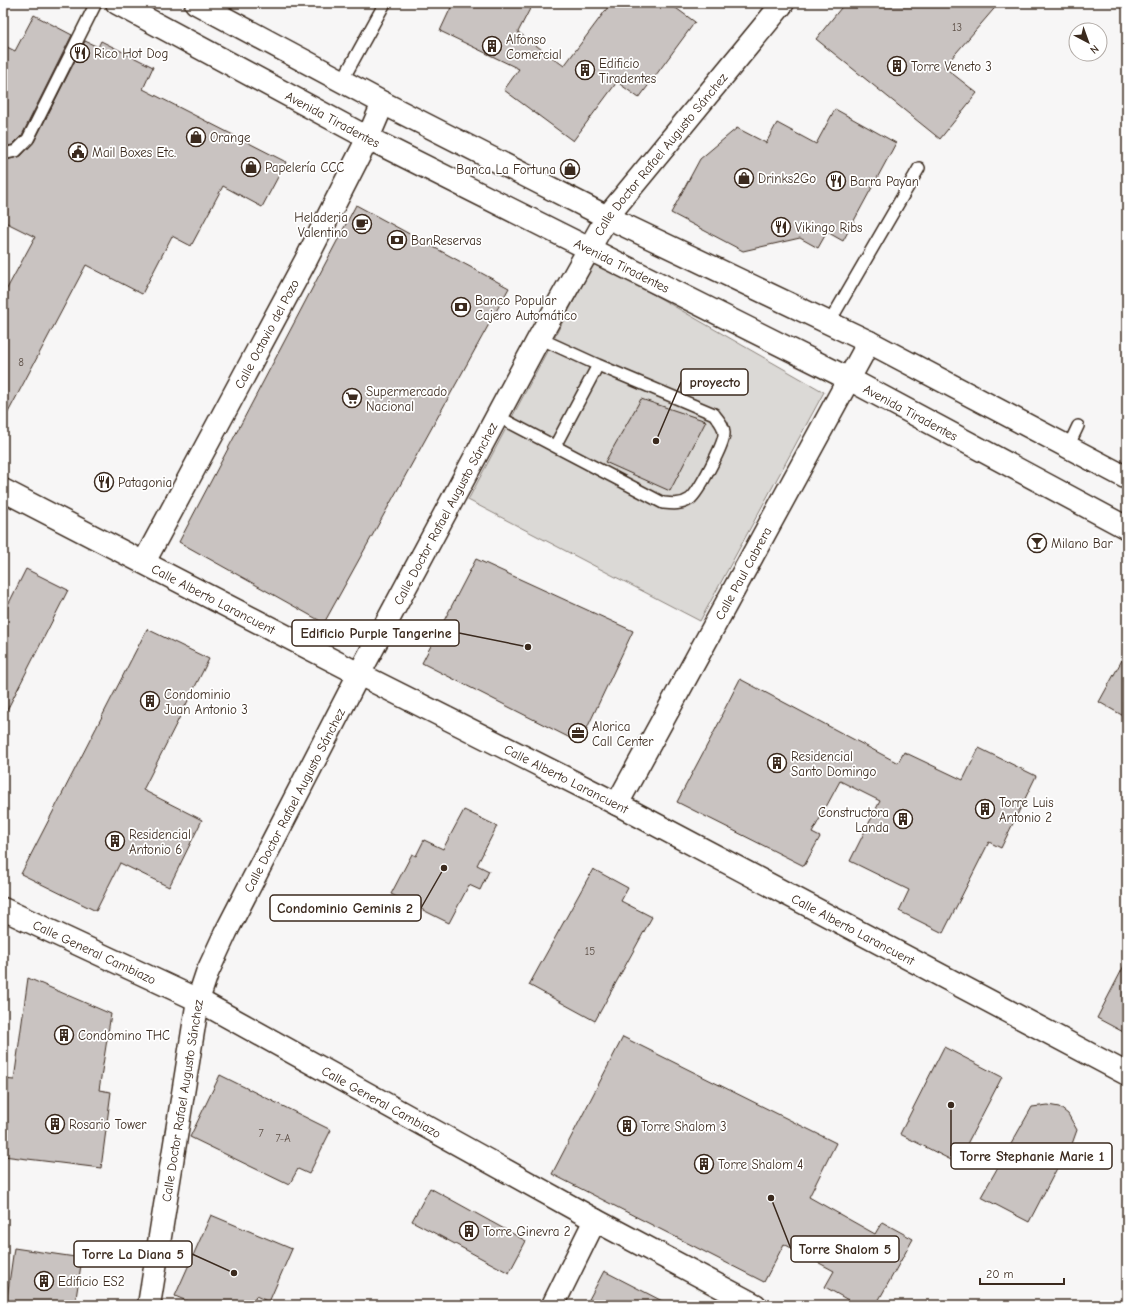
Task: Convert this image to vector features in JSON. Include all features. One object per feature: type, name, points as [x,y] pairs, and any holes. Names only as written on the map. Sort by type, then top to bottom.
[{"type":"street","name":"Avenida Tiradentes","points":[[118,3],[368,138],[849,379],[1127,528]]},
{"type":"street","points":[[196,3],[384,103],[607,217],[869,342],[1127,478]]},
{"type":"street","name":"Calle Doctor Rafael Augusto Sánchez","points":[[149,1305],[198,1000],[207,973],[226,932],[359,674],[539,338],[607,217],[783,3]]},
{"type":"street","name":"Calle Octavio del Pozo","points":[[144,562],[306,260],[368,138],[384,103]]},
{"type":"street","name":"Calle Paul Cabrera","points":[[617,804],[869,342]]},
{"type":"street","name":"Calle Alberto Larancuent","points":[[3,490],[359,674],[617,804],[1127,1074]]},
{"type":"street","name":"Calle General Cambiazo","points":[[3,909],[198,1000],[595,1220],[755,1305]]},
{"type":"street","points":[[553,1305],[595,1220]]},
{"type":"lane","points":[[3,154],[16,151],[28,139],[96,3]]},
{"type":"lane","points":[[342,81],[385,3]]},
{"type":"lane","points":[[829,323],[920,168]]},
{"type":"lane","points":[[497,416],[663,503],[677,504],[691,498],[714,462],[725,434],[722,424],[714,414],[598,365],[539,338]]},
{"type":"lane","points":[[555,446],[598,365]]},
{"type":"lane","points":[[1068,447],[1078,426]]},
{"type":"shaded area","points":[[595,261],[824,392],[700,621],[468,500]]},
{"type":"building","name":"Edificio Tiradentes","points":[[453,3],[533,3],[518,32],[564,66],[611,3],[669,3],[695,22],[639,98],[617,82],[573,141],[504,90],[519,69],[440,31]]},
{"type":"building","name":"Torre Veneto 3","points":[[845,3],[999,3],[944,67],[977,93],[940,139],[816,39]]},
{"type":"building","points":[[34,15],[72,35],[22,135],[12,145],[3,147],[3,45],[15,51]]},
{"type":"building","points":[[85,41],[98,47],[101,41],[153,67],[143,89],[286,162],[262,207],[223,186],[191,246],[172,236],[142,294],[86,265],[3,422],[3,296],[35,237],[3,221],[3,161],[21,156],[34,142]]},
{"type":"building","points":[[835,109],[896,143],[843,241],[827,232],[818,248],[800,238],[743,251],[671,213],[700,159],[737,128],[766,143],[777,123],[816,144]]},
{"type":"building","name":"Supermercado Nacional","points":[[356,205],[509,288],[324,623],[179,542]]},
{"type":"building","points":[[641,399],[706,421],[670,491],[605,462]]},
{"type":"building","points":[[476,559],[633,631],[580,743],[422,663]]},
{"type":"building","points":[[26,569],[68,590],[3,718],[3,615]]},
{"type":"building","points":[[147,629],[209,659],[143,790],[202,820],[169,887],[120,863],[96,911],[21,874]]},
{"type":"building","points":[[1127,651],[1127,718],[1099,702]]},
{"type":"building","points":[[740,679],[898,763],[904,752],[963,780],[979,748],[1036,776],[1001,848],[989,842],[943,933],[899,911],[909,890],[850,861],[880,801],[840,781],[812,833],[820,837],[804,866],[677,802],[722,717],[721,716]]},
{"type":"building","points":[[464,810],[497,826],[477,865],[489,871],[480,890],[469,885],[449,923],[391,894],[412,854],[416,856],[424,840],[443,849]]},
{"type":"building","points":[[593,869],[628,888],[621,901],[652,917],[595,1021],[529,985]]},
{"type":"building","points":[[1127,960],[1127,1034],[1097,1018]]},
{"type":"building","points":[[28,978],[111,1014],[99,1090],[111,1092],[101,1168],[3,1156],[3,1079],[14,1080]]},
{"type":"building","points":[[623,1037],[836,1143],[809,1197],[875,1234],[882,1222],[913,1239],[876,1305],[857,1305],[825,1287],[834,1271],[784,1244],[764,1282],[552,1174]]},
{"type":"building","points":[[944,1047],[1002,1077],[957,1163],[900,1134]]},
{"type":"building","points":[[220,1075],[331,1130],[309,1174],[298,1169],[289,1185],[190,1137]]},
{"type":"building","points":[[1048,1105],[1059,1107],[1068,1114],[1077,1130],[1072,1144],[1065,1153],[1029,1222],[981,1197],[1032,1107]]},
{"type":"building","name":"Torre Ginevra 2","points":[[430,1188],[526,1241],[509,1273],[412,1221]]},
{"type":"building","points":[[211,1215],[292,1249],[269,1302],[256,1296],[253,1305],[196,1305],[175,1296]]},
{"type":"building","name":"Edificio ES2","points":[[14,1248],[82,1258],[75,1305],[6,1305]]},
{"type":"building","points":[[604,1271],[670,1305],[586,1305]]},
{"type":"place","name":"Alfonso Comercial","points":[[492,46]]},
{"type":"place","name":"Rico Hot Dog","points":[[80,53]]},
{"type":"place","name":"Torre Veneto 3","points":[[897,66]]},
{"type":"place","name":"Edificio Tiradentes","points":[[585,70]]},
{"type":"place","name":"Orange","points":[[196,137]]},
{"type":"place","name":"Mail Boxes Etc.","points":[[78,152]]},
{"type":"place","name":"Papelería CCC","points":[[251,167]]},
{"type":"place","name":"Banca La Fortuna","points":[[570,169]]},
{"type":"place","name":"Drinks2Go","points":[[744,178]]},
{"type":"place","name":"Barra Payan","points":[[836,181]]},
{"type":"place","name":"Heladeria Valentino","points":[[362,224]]},
{"type":"place","name":"Vikingo Ribs","points":[[781,227]]},
{"type":"place","name":"BanReservas","points":[[397,240]]},
{"type":"place","name":"Banco Popular Cajero Automático","points":[[461,307]]},
{"type":"place","name":"Supermercado Nacional","points":[[352,398]]},
{"type":"place","name":"proyecto","points":[[656,441]]},
{"type":"place","name":"Patagonia","points":[[104,482]]},
{"type":"place","name":"Milano Bar","points":[[1037,543]]},
{"type":"place","name":"Edificio Purple Tangerine","points":[[528,647]]},
{"type":"place","name":"Condominio Juan Antonio 3","points":[[150,701]]},
{"type":"place","name":"Alorica Call Center","points":[[578,733]]},
{"type":"place","name":"Residencial Santo Domingo","points":[[777,763]]},
{"type":"place","name":"Torre Luis Antonio 2","points":[[985,809]]},
{"type":"place","name":"Constructora Landa","points":[[903,819]]},
{"type":"place","name":"Residencial Antonio 6","points":[[115,841]]},
{"type":"place","name":"Condominio Geminis 2","points":[[444,868]]},
{"type":"place","name":"Condomino THC","points":[[64,1035]]},
{"type":"place","name":"Torre Stephanie Marie 1","points":[[951,1105]]},
{"type":"place","name":"Rosario Tower","points":[[55,1124]]},
{"type":"place","name":"Torre Shalom 3","points":[[627,1126]]},
{"type":"place","name":"Torre Shalom 4","points":[[704,1164]]},
{"type":"place","name":"Torre Shalom 5","points":[[771,1198]]},
{"type":"place","name":"Torre Ginevra 2","points":[[469,1231]]},
{"type":"place","name":"Torre La Diana 5","points":[[234,1273]]},
{"type":"place","name":"Edificio ES2","points":[[44,1281]]}]
